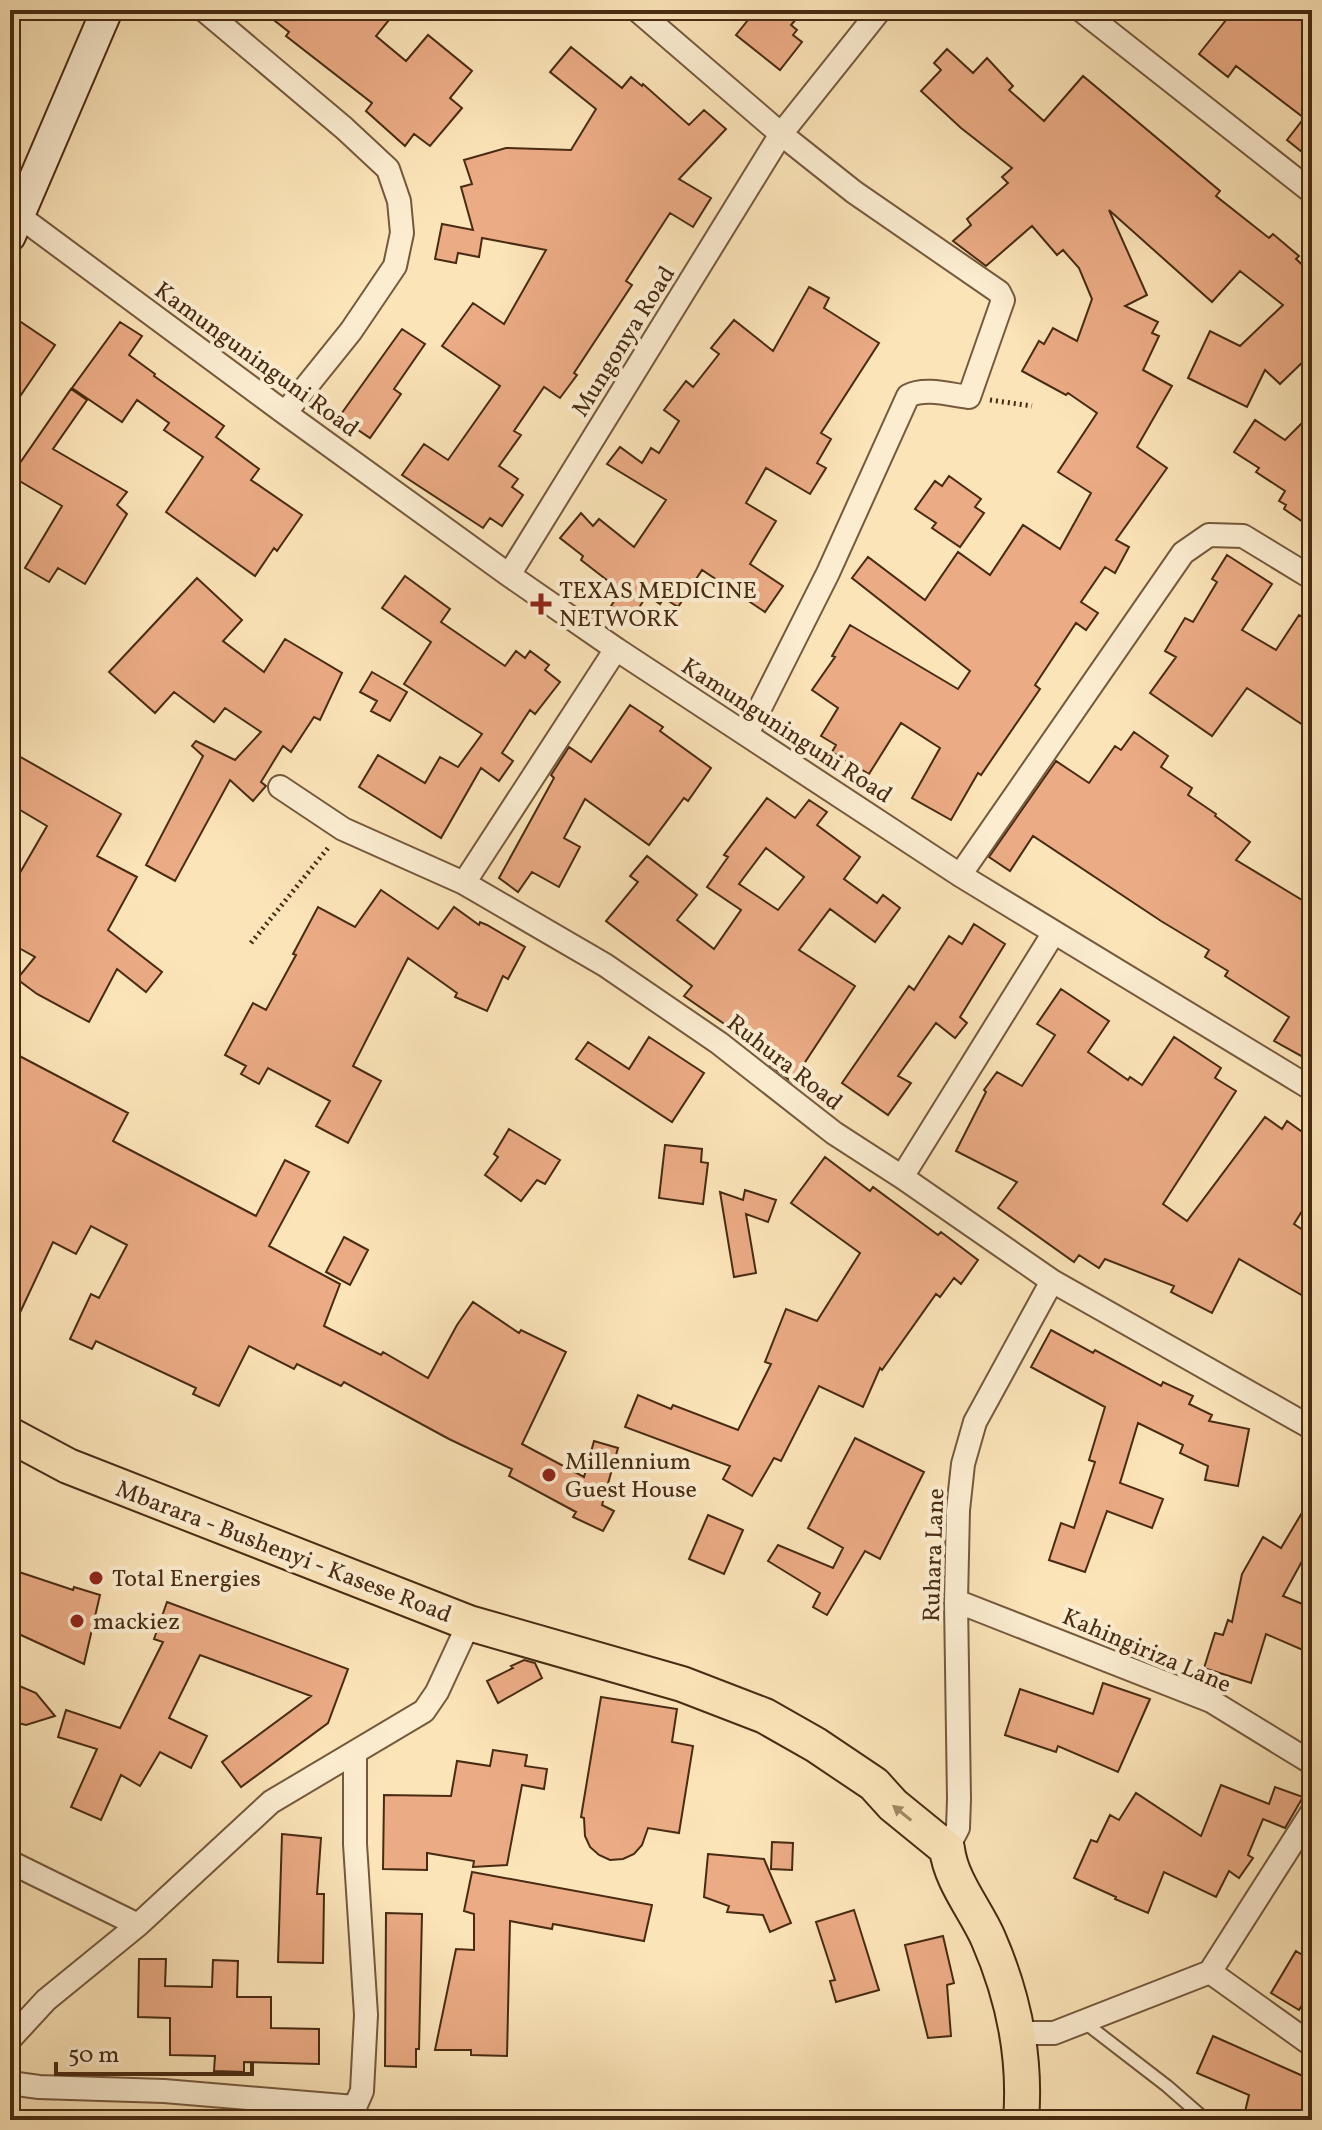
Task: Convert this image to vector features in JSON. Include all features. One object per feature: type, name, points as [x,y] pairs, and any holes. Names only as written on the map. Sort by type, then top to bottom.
[{"type":"main road","name":"Mbarara - Bushenyi - Kasese Road","points":[[10,1435],[68,1466],[469,1623],[566,1649],[651,1663],[753,1693],[808,1719],[861,1751],[952,1838]]},
{"type":"main road","points":[[952,1838],[975,1870],[1026,1993],[1021,2120]]},
{"type":"main road","points":[[1025,2033],[1038,2120]]},
{"type":"street","points":[[14,226],[107,10]]},
{"type":"street","points":[[204,10],[388,169],[399,201],[402,233],[395,266],[351,331],[285,413]]},
{"type":"street","points":[[637,10],[781,134],[854,192],[999,292],[1003,300],[969,397],[929,393],[908,396],[828,573],[747,734]]},
{"type":"street","name":"Mungonya Road","points":[[509,575],[781,134],[880,10]]},
{"type":"street","points":[[1081,10],[1312,192]]},
{"type":"street","name":"Kamunguninguni Road","points":[[14,226],[285,413],[616,649],[1053,934],[1312,1089]]},
{"type":"street","points":[[960,875],[1183,553],[1209,535],[1243,536],[1312,578]]},
{"type":"street","points":[[464,883],[616,649]]},
{"type":"street","name":"Ruhura Road","points":[[280,787],[343,829],[464,883],[605,965],[719,1043],[834,1133],[1052,1281],[1312,1428]]},
{"type":"street","points":[[902,1177],[1053,934]]},
{"type":"street","name":"Ruhara Lane","points":[[952,1838],[958,1510],[963,1464],[975,1422],[1052,1281]]},
{"type":"street","name":"Kahingiriza Lane","points":[[956,1601],[1211,1701],[1312,1763]]},
{"type":"street","points":[[10,2039],[46,2000],[138,1925],[271,1802],[424,1711],[437,1692],[469,1623]]},
{"type":"street","points":[[10,2083],[39,2087],[164,2091],[355,2107],[362,2091],[366,2015],[355,1844],[355,1752]]},
{"type":"street","points":[[1025,2033],[1054,2033],[1210,1972],[1312,1812]]},
{"type":"street","points":[[10,1862],[138,1925]]},
{"type":"street","points":[[1210,1972],[1312,2045]]},
{"type":"lane","points":[[1084,2022],[1206,2120]]},
{"type":"path","points":[[969,397],[1032,406]]},
{"type":"path","points":[[251,943],[343,829]]},
{"type":"building","points":[[261,10],[397,10],[376,36],[406,61],[428,35],[472,71],[450,98],[462,108],[430,146],[414,134],[405,146],[366,111],[372,103],[286,36],[289,32]]},
{"type":"building","points":[[756,10],[804,10],[791,25],[797,30],[793,35],[802,42],[780,70],[736,35]]},
{"type":"building","points":[[1234,10],[1312,10],[1312,160],[1287,140],[1304,118],[1236,66],[1228,77],[1199,54]]},
{"type":"building","points":[[571,47],[622,88],[631,77],[643,84],[689,125],[704,110],[726,129],[679,179],[711,198],[693,227],[670,213],[626,281],[632,285],[574,373],[577,375],[560,398],[544,387],[514,431],[521,435],[499,466],[518,479],[512,487],[523,495],[502,526],[490,518],[483,528],[402,475],[424,444],[448,460],[500,386],[442,346],[473,303],[504,324],[546,250],[482,238],[479,257],[458,253],[456,263],[435,259],[442,224],[473,230],[461,187],[472,184],[464,160],[506,148],[571,150],[596,109],[550,72]]},
{"type":"building","points":[[947,49],[973,73],[987,58],[1013,86],[1009,90],[1044,121],[1083,76],[1220,191],[1216,196],[1269,238],[1273,234],[1299,256],[1296,259],[1312,274],[1312,353],[1280,384],[1265,370],[1247,407],[1188,378],[1210,331],[1240,346],[1283,305],[1240,271],[1212,302],[1109,210],[1147,295],[1125,306],[1158,322],[1152,333],[1159,336],[1143,370],[1172,386],[1137,447],[1167,468],[1116,540],[1129,547],[1115,573],[1105,567],[1081,602],[1098,613],[1086,630],[1076,623],[1035,685],[1040,689],[981,775],[978,773],[951,820],[912,798],[940,748],[901,723],[869,774],[832,752],[836,745],[821,736],[838,708],[812,690],[835,657],[832,656],[850,625],[958,689],[970,671],[852,578],[868,557],[925,600],[958,552],[990,575],[1023,525],[1060,549],[1091,493],[1058,472],[1097,413],[1068,393],[1066,395],[1022,371],[1039,341],[1044,344],[1053,328],[1077,341],[1092,299],[1079,268],[1063,250],[1057,255],[1032,226],[986,266],[953,241],[971,225],[967,219],[1008,183],[1002,177],[1012,168],[961,128],[921,91],[941,70],[934,63]]},
{"type":"building","points":[[809,287],[829,298],[824,308],[879,343],[821,433],[831,439],[817,463],[826,468],[810,494],[766,468],[746,503],[776,521],[750,564],[783,586],[765,612],[702,570],[678,607],[664,598],[660,604],[647,595],[632,619],[611,606],[621,591],[581,560],[583,556],[560,538],[581,513],[593,526],[599,519],[634,547],[666,500],[607,464],[620,447],[642,463],[651,448],[659,453],[679,421],[664,410],[686,381],[693,387],[719,354],[711,348],[734,320],[773,351]]},
{"type":"building","points":[[18,320],[55,345],[10,411],[10,332]]},
{"type":"building","points":[[120,322],[142,336],[129,355],[224,426],[216,437],[259,469],[251,480],[302,515],[255,576],[166,512],[203,457],[164,430],[169,423],[137,400],[122,422],[72,388]]},
{"type":"building","points":[[402,329],[425,344],[394,389],[401,394],[370,438],[339,417]]},
{"type":"building","points":[[71,389],[87,400],[53,449],[127,492],[117,505],[127,514],[85,584],[58,568],[49,582],[25,568],[62,506],[11,476]]},
{"type":"building","points":[[1312,413],[1312,528],[1284,509],[1286,505],[1279,501],[1285,491],[1256,472],[1259,468],[1234,452],[1255,420],[1285,440]]},
{"type":"building","points":[[949,476],[981,499],[975,507],[984,513],[960,547],[932,528],[936,523],[915,509],[935,481],[942,486]]},
{"type":"building","points":[[1227,555],[1272,584],[1242,630],[1276,650],[1299,615],[1312,623],[1312,731],[1247,688],[1212,736],[1150,693],[1176,657],[1165,651],[1185,618],[1193,622],[1217,582],[1212,579]]},
{"type":"building","points":[[405,576],[450,609],[441,622],[505,666],[516,651],[525,658],[530,651],[549,665],[545,670],[560,682],[535,714],[530,710],[502,753],[513,761],[499,781],[481,768],[441,838],[359,787],[378,755],[425,783],[440,757],[458,767],[482,734],[404,684],[431,642],[382,608]]},
{"type":"building","points":[[197,578],[242,620],[223,641],[264,672],[285,639],[342,673],[320,720],[314,717],[291,752],[283,746],[261,782],[266,786],[253,801],[230,780],[175,881],[146,865],[203,756],[192,746],[196,741],[235,760],[261,732],[225,708],[214,722],[174,692],[155,713],[109,672]]},
{"type":"building","points":[[372,672],[407,692],[390,721],[371,711],[377,701],[360,692]]},
{"type":"building","points":[[630,705],[663,727],[660,731],[711,768],[688,801],[684,798],[649,845],[585,799],[564,838],[580,847],[559,887],[532,872],[518,892],[499,878],[554,778],[551,775],[569,747],[591,762]]},
{"type":"building","points":[[1134,732],[1168,756],[1161,767],[1192,788],[1188,795],[1250,842],[1236,860],[1312,906],[1312,1062],[1274,1041],[1289,1017],[1225,976],[1228,971],[1205,957],[1209,950],[1033,836],[1010,871],[989,857],[1056,761],[1089,783],[1115,746],[1121,750]]},
{"type":"building","points":[[10,751],[121,814],[97,856],[137,877],[108,930],[162,972],[146,992],[117,969],[89,1022],[37,994],[17,979],[35,957],[10,943],[10,890],[47,826],[10,804]]},
{"type":"building","points":[[767,798],[795,818],[809,800],[827,812],[817,825],[860,857],[844,879],[877,903],[883,895],[900,908],[875,942],[830,909],[799,950],[855,986],[792,1082],[770,1065],[775,1059],[684,996],[692,986],[606,921],[638,882],[630,876],[647,856],[697,895],[677,920],[714,949],[741,910],[707,887],[728,857],[724,855]],"holes":[[[766,848],[804,877],[778,910],[739,884]]]},
{"type":"building","points":[[381,890],[438,929],[454,907],[479,925],[480,922],[487,925],[525,947],[508,979],[503,976],[487,1011],[455,997],[457,993],[408,958],[353,1066],[381,1081],[348,1143],[316,1126],[330,1101],[268,1068],[259,1084],[241,1074],[246,1066],[225,1055],[253,1003],[266,1010],[318,907],[355,927]]},
{"type":"building","points":[[974,924],[1005,944],[960,1017],[967,1023],[955,1038],[936,1023],[898,1076],[911,1083],[888,1115],[842,1083],[909,986],[914,990],[949,936],[962,944]]},
{"type":"building","points":[[1061,989],[1109,1021],[1088,1052],[1128,1080],[1130,1077],[1142,1085],[1174,1037],[1221,1068],[1215,1078],[1236,1091],[1163,1204],[1187,1221],[1265,1117],[1282,1129],[1287,1121],[1312,1139],[1312,1195],[1294,1224],[1312,1236],[1312,1301],[1239,1259],[1212,1313],[1171,1292],[1174,1286],[1105,1259],[1099,1268],[1079,1255],[1074,1262],[998,1208],[1017,1182],[956,1151],[986,1092],[984,1090],[997,1072],[1022,1086],[1055,1035],[1037,1024]]},
{"type":"building","points":[[649,1037],[704,1073],[672,1122],[576,1059],[588,1042],[629,1069]]},
{"type":"building","points":[[10,1051],[128,1113],[113,1141],[256,1216],[285,1160],[309,1172],[269,1246],[340,1284],[324,1326],[381,1355],[383,1352],[428,1378],[473,1302],[519,1333],[521,1330],[566,1352],[522,1444],[584,1477],[594,1441],[618,1448],[602,1505],[614,1511],[603,1531],[573,1517],[576,1512],[509,1476],[512,1469],[344,1382],[341,1386],[297,1364],[294,1369],[249,1346],[219,1406],[193,1394],[196,1388],[96,1341],[92,1349],[70,1339],[91,1294],[99,1298],[127,1245],[91,1226],[76,1254],[53,1242],[10,1334]]},
{"type":"building","points":[[509,1129],[560,1160],[545,1184],[537,1180],[521,1201],[485,1175],[498,1157],[494,1154]]},
{"type":"building","points":[[665,1145],[702,1149],[701,1162],[708,1163],[703,1204],[659,1198]]},
{"type":"building","points":[[825,1157],[870,1191],[873,1187],[978,1260],[961,1284],[954,1278],[940,1297],[936,1294],[882,1370],[880,1368],[863,1407],[819,1386],[781,1461],[774,1458],[752,1496],[723,1479],[730,1466],[625,1427],[638,1395],[738,1430],[771,1364],[765,1362],[786,1309],[817,1321],[860,1253],[791,1203]]},
{"type":"building","points":[[745,1190],[776,1200],[768,1222],[746,1214],[756,1273],[734,1277],[720,1192],[743,1200]]},
{"type":"building","points":[[344,1237],[368,1250],[350,1285],[326,1272]]},
{"type":"building","points":[[1051,1330],[1161,1386],[1163,1382],[1193,1396],[1189,1404],[1212,1415],[1209,1421],[1249,1429],[1238,1486],[1205,1480],[1208,1466],[1180,1453],[1183,1445],[1138,1423],[1120,1483],[1163,1499],[1152,1528],[1107,1511],[1085,1572],[1049,1560],[1061,1523],[1074,1528],[1095,1462],[1089,1460],[1105,1407],[1031,1367]]},
{"type":"building","points":[[855,1438],[924,1472],[880,1559],[865,1551],[827,1615],[813,1607],[820,1593],[768,1561],[778,1545],[833,1568],[843,1548],[808,1528]]},
{"type":"building","points":[[1312,1496],[1312,1543],[1283,1596],[1312,1608],[1312,1654],[1266,1634],[1251,1683],[1204,1668],[1215,1633],[1223,1635],[1228,1620],[1232,1622],[1242,1574],[1263,1537],[1281,1548]]},
{"type":"building","points":[[708,1515],[743,1530],[724,1574],[689,1559]]},
{"type":"building","points":[[10,1569],[73,1590],[74,1587],[100,1595],[84,1664],[10,1630]]},
{"type":"building","points":[[167,1602],[348,1669],[328,1723],[241,1787],[222,1762],[311,1696],[200,1655],[169,1718],[207,1736],[191,1768],[160,1752],[140,1786],[121,1775],[101,1820],[71,1807],[97,1749],[58,1737],[66,1710],[120,1728],[163,1642],[154,1639]]},
{"type":"building","points":[[524,1660],[535,1663],[542,1678],[498,1703],[487,1681]]},
{"type":"building","points":[[10,1682],[36,1693],[55,1716],[26,1725],[10,1721]]},
{"type":"building","points":[[1103,1683],[1150,1699],[1118,1772],[1058,1746],[1056,1752],[1005,1735],[1020,1689],[1093,1714]]},
{"type":"building","points":[[601,1697],[677,1709],[672,1742],[693,1746],[679,1833],[648,1828],[642,1845],[634,1854],[623,1859],[610,1860],[590,1847],[585,1836],[584,1818],[581,1817]]},
{"type":"building","points":[[493,1750],[527,1755],[525,1766],[547,1769],[544,1789],[522,1785],[507,1865],[473,1867],[474,1861],[427,1853],[427,1870],[383,1869],[384,1795],[451,1796],[457,1761],[490,1766]]},
{"type":"building","points":[[1221,1785],[1269,1804],[1275,1787],[1303,1797],[1285,1828],[1263,1819],[1248,1855],[1253,1858],[1239,1878],[1229,1871],[1216,1897],[1164,1872],[1148,1913],[1074,1878],[1091,1840],[1097,1842],[1110,1815],[1119,1820],[1136,1793],[1201,1836]]},
{"type":"building","points":[[282,1834],[321,1838],[317,1894],[324,1894],[323,1963],[278,1962]]},
{"type":"building","points":[[772,1842],[793,1843],[792,1870],[771,1869]]},
{"type":"building","points":[[708,1854],[764,1859],[791,1923],[770,1932],[763,1915],[727,1912],[729,1906],[704,1897]]},
{"type":"building","points":[[472,1872],[652,1905],[644,1941],[553,1924],[552,1929],[510,1921],[507,2056],[471,2055],[471,2050],[435,2050],[456,1949],[474,1950],[474,1914],[464,1911]]},
{"type":"building","points":[[854,1910],[879,1990],[836,2002],[830,1981],[835,1980],[816,1922]]},
{"type":"building","points":[[386,1913],[422,1914],[416,2067],[385,2066]]},
{"type":"building","points":[[943,1936],[954,1983],[947,1985],[951,2036],[928,2038],[905,1945]]},
{"type":"building","points":[[1296,1951],[1312,1961],[1312,1989],[1299,2010],[1271,1993]]},
{"type":"building","points":[[139,1959],[166,1959],[165,1986],[212,1987],[213,1960],[238,1961],[237,1997],[271,1997],[271,2028],[319,2029],[319,2064],[244,2062],[244,2072],[214,2071],[215,2056],[170,2055],[170,2018],[138,2017]]},
{"type":"building","points":[[1213,2036],[1312,2080],[1312,2120],[1243,2120],[1249,2095],[1197,2073]]},
{"type":"place","name":"TEXAS MEDICINE NETWORK","points":[[541,604]]},
{"type":"place","name":"Millennium Guest House","points":[[549,1475]]},
{"type":"place","name":"Total Energies","points":[[96,1578]]},
{"type":"place","name":"mackiez","points":[[77,1621]]}]
